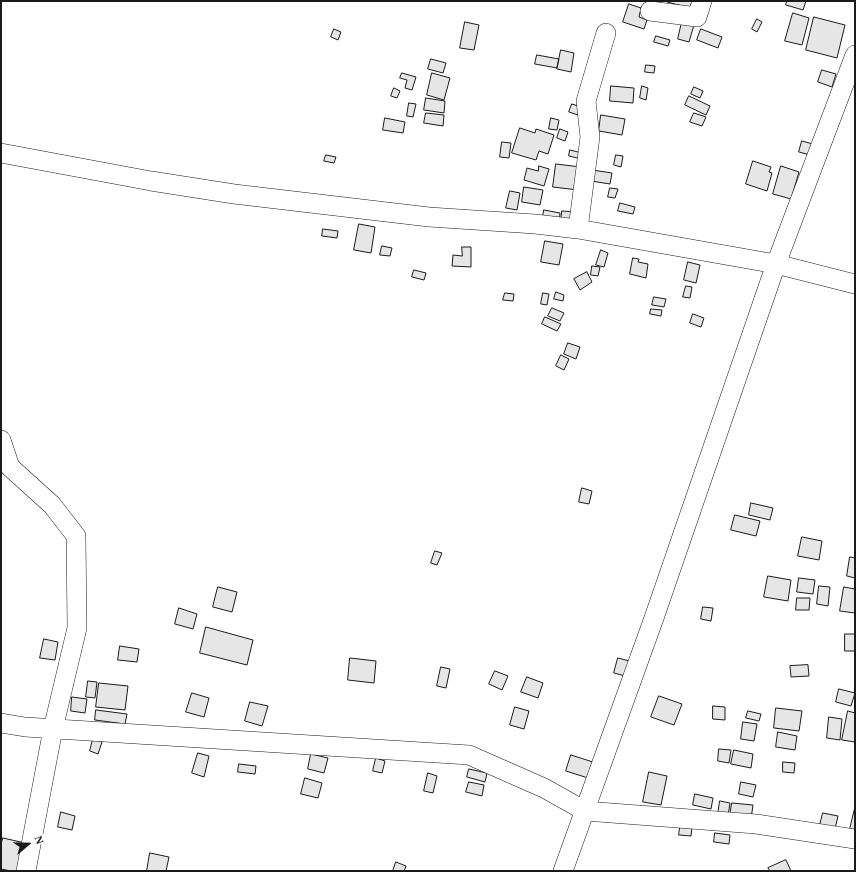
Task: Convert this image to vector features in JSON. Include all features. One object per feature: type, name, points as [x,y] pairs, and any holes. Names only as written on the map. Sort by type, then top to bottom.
[{"type":"street","points":[[650,11],[697,17],[702,1]]},
{"type":"street","points":[[578,229],[590,137],[586,101],[606,33]]},
{"type":"street","points":[[563,871],[654,618],[776,264],[855,55]]},
{"type":"street","points":[[1,153],[151,181],[234,194],[429,217],[535,224],[578,229],[776,264],[855,284]]},
{"type":"street","points":[[1,440],[10,467],[52,505],[76,536],[77,628],[52,729],[26,871]]},
{"type":"street","points":[[1,723],[24,727],[52,729],[469,755],[544,788],[585,811],[756,824],[855,839]]},
{"type":"building","points":[[667,1],[692,1],[690,8]]},
{"type":"building","points":[[787,1],[806,1],[803,10],[786,5]]},
{"type":"building","points":[[629,4],[641,8],[639,17],[647,20],[644,29],[623,22]]},
{"type":"building","points":[[793,13],[809,18],[802,45],[785,41]]},
{"type":"building","points":[[814,17],[845,25],[837,58],[806,50]]},
{"type":"building","points":[[757,19],[762,22],[757,32],[752,29]]},
{"type":"building","points":[[465,22],[479,25],[474,50],[460,48]]},
{"type":"building","points":[[682,22],[694,25],[689,42],[678,39]]},
{"type":"building","points":[[334,29],[341,32],[338,40],[331,37]]},
{"type":"building","points":[[701,29],[722,37],[718,48],[697,40]]},
{"type":"building","points":[[656,36],[670,40],[668,46],[654,42]]},
{"type":"building","points":[[561,50],[574,53],[571,72],[557,69]]},
{"type":"building","points":[[537,55],[559,59],[557,68],[535,64]]},
{"type":"building","points":[[431,59],[446,63],[443,73],[428,69]]},
{"type":"building","points":[[646,65],[655,66],[654,73],[645,72]]},
{"type":"building","points":[[822,70],[836,74],[832,87],[818,82]]},
{"type":"building","points":[[402,73],[416,77],[412,90],[405,88],[407,80],[400,78]]},
{"type":"building","points":[[432,73],[450,78],[444,100],[427,95]]},
{"type":"building","points":[[611,86],[634,88],[633,103],[610,101]]},
{"type":"building","points":[[642,86],[648,88],[646,100],[640,98]]},
{"type":"building","points":[[694,87],[703,91],[700,98],[691,94]]},
{"type":"building","points":[[394,88],[400,91],[397,98],[391,96]]},
{"type":"building","points":[[689,96],[710,106],[706,115],[685,105]]},
{"type":"building","points":[[426,98],[445,101],[444,113],[424,110]]},
{"type":"building","points":[[409,103],[416,104],[413,117],[407,116]]},
{"type":"building","points":[[572,104],[584,108],[581,116],[569,112]]},
{"type":"building","points":[[426,113],[444,115],[443,126],[424,123]]},
{"type":"building","points":[[694,113],[706,117],[702,126],[690,122]]},
{"type":"building","points":[[601,115],[625,119],[622,135],[599,131]]},
{"type":"building","points":[[385,118],[405,122],[403,133],[383,130]]},
{"type":"building","points":[[551,118],[559,120],[557,130],[549,129]]},
{"type":"building","points":[[520,128],[535,133],[536,129],[554,135],[548,154],[539,151],[536,160],[512,153]]},
{"type":"building","points":[[560,129],[568,132],[565,141],[557,138]]},
{"type":"building","points":[[802,141],[813,144],[810,155],[799,152]]},
{"type":"building","points":[[502,142],[511,143],[509,158],[500,157]]},
{"type":"building","points":[[570,150],[582,153],[581,159],[569,156]]},
{"type":"building","points":[[326,155],[336,157],[334,163],[324,161]]},
{"type":"building","points":[[616,155],[623,156],[621,167],[614,165]]},
{"type":"building","points":[[753,161],[771,167],[769,172],[772,173],[767,191],[746,184]]},
{"type":"building","points":[[556,164],[581,167],[578,190],[553,187]]},
{"type":"building","points":[[539,166],[549,169],[544,186],[524,180],[527,168],[538,171]]},
{"type":"building","points":[[781,166],[799,172],[791,199],[773,194]]},
{"type":"building","points":[[592,170],[612,173],[610,184],[591,181]]},
{"type":"building","points":[[524,187],[543,190],[540,205],[522,202]]},
{"type":"building","points":[[610,188],[618,189],[615,198],[608,197]]},
{"type":"building","points":[[510,191],[520,193],[517,210],[506,208]]},
{"type":"building","points":[[620,203],[635,207],[633,214],[618,211]]},
{"type":"building","points":[[544,210],[560,213],[559,225],[542,223]]},
{"type":"building","points":[[562,211],[576,212],[575,224],[561,223]]},
{"type":"building","points":[[359,224],[375,227],[371,253],[354,250]]},
{"type":"building","points":[[323,229],[338,231],[337,238],[322,236]]},
{"type":"building","points":[[545,241],[563,244],[559,265],[541,262]]},
{"type":"building","points":[[382,246],[392,248],[390,256],[380,255]]},
{"type":"building","points":[[462,247],[471,247],[471,267],[452,266],[453,255],[462,256]]},
{"type":"building","points":[[601,250],[608,253],[604,267],[596,265]]},
{"type":"building","points":[[633,258],[639,259],[638,262],[648,264],[646,278],[630,274]]},
{"type":"building","points":[[688,262],[700,265],[696,283],[684,280]]},
{"type":"building","points":[[592,266],[600,267],[598,276],[591,275]]},
{"type":"building","points":[[414,270],[426,273],[424,280],[412,277]]},
{"type":"building","points":[[587,272],[592,282],[580,290],[574,279]]},
{"type":"building","points":[[686,286],[692,287],[690,298],[683,297]]},
{"type":"building","points":[[556,292],[564,295],[563,301],[554,299]]},
{"type":"building","points":[[505,293],[514,294],[513,301],[503,300]]},
{"type":"building","points":[[543,293],[549,294],[547,305],[541,304]]},
{"type":"building","points":[[654,297],[666,299],[664,307],[652,305]]},
{"type":"building","points":[[552,308],[564,313],[560,321],[548,316]]},
{"type":"building","points":[[651,309],[662,310],[661,316],[650,314]]},
{"type":"building","points":[[693,314],[704,318],[701,327],[690,323]]},
{"type":"building","points":[[545,317],[561,324],[557,331],[542,324]]},
{"type":"building","points":[[568,343],[580,347],[576,359],[564,354]]},
{"type":"building","points":[[561,355],[569,359],[564,370],[556,366]]},
{"type":"building","points":[[582,488],[592,491],[589,504],[579,502]]},
{"type":"building","points":[[751,503],[773,508],[770,520],[749,515]]},
{"type":"building","points":[[735,515],[760,521],[756,536],[731,530]]},
{"type":"building","points":[[802,537],[822,541],[819,560],[798,556]]},
{"type":"building","points":[[435,551],[442,553],[437,565],[431,563]]},
{"type":"building","points":[[850,557],[855,558],[855,578],[847,576]]},
{"type":"building","points":[[768,576],[791,580],[788,601],[764,597]]},
{"type":"building","points":[[799,578],[815,580],[813,594],[797,592]]},
{"type":"building","points":[[819,586],[830,587],[828,606],[817,604]]},
{"type":"building","points":[[218,587],[237,592],[232,612],[213,607]]},
{"type":"building","points":[[844,587],[855,589],[855,613],[840,611]]},
{"type":"building","points":[[797,598],[810,598],[809,610],[796,610]]},
{"type":"building","points":[[703,607],[713,608],[711,621],[701,619]]},
{"type":"building","points":[[179,608],[197,614],[193,629],[175,624]]},
{"type":"building","points":[[206,627],[253,640],[247,665],[200,653]]},
{"type":"building","points":[[845,634],[855,634],[855,651],[845,651]]},
{"type":"building","points":[[44,639],[58,642],[55,660],[40,658]]},
{"type":"building","points":[[120,646],[139,649],[137,662],[118,660]]},
{"type":"building","points":[[350,658],[376,661],[374,683],[348,680]]},
{"type":"building","points":[[618,658],[633,662],[629,677],[614,673]]},
{"type":"building","points":[[808,665],[809,676],[791,677],[790,666]]},
{"type":"building","points":[[441,667],[450,669],[446,688],[437,686]]},
{"type":"building","points":[[495,671],[508,676],[502,690],[489,684]]},
{"type":"building","points":[[527,677],[543,683],[538,698],[521,692]]},
{"type":"building","points":[[88,681],[97,682],[95,698],[86,697]]},
{"type":"building","points":[[99,683],[128,686],[125,710],[96,707]]},
{"type":"building","points":[[839,689],[855,693],[851,706],[836,702]]},
{"type":"building","points":[[192,693],[209,698],[204,717],[186,712]]},
{"type":"building","points":[[659,696],[682,704],[674,725],[651,717]]},
{"type":"building","points":[[72,697],[87,699],[85,713],[71,711]]},
{"type":"building","points":[[250,702],[268,706],[262,726],[245,721]]},
{"type":"building","points":[[713,706],[725,707],[725,720],[713,719]]},
{"type":"building","points":[[515,707],[529,711],[524,729],[510,725]]},
{"type":"building","points":[[776,708],[802,711],[799,731],[774,728]]},
{"type":"building","points":[[96,710],[127,714],[125,724],[95,720]]},
{"type":"building","points":[[748,711],[761,714],[759,721],[746,718]]},
{"type":"building","points":[[848,711],[855,713],[855,742],[842,740]]},
{"type":"building","points":[[829,717],[842,719],[840,740],[827,738]]},
{"type":"building","points":[[743,722],[757,724],[754,741],[741,739]]},
{"type":"building","points":[[778,732],[797,736],[795,750],[776,747]]},
{"type":"building","points":[[93,739],[102,742],[98,754],[90,751]]},
{"type":"building","points":[[719,749],[731,750],[729,763],[718,761]]},
{"type":"building","points":[[734,750],[753,754],[751,768],[731,764]]},
{"type":"building","points":[[198,753],[209,756],[204,777],[192,773]]},
{"type":"building","points":[[311,754],[328,758],[324,773],[308,769]]},
{"type":"building","points":[[571,755],[593,762],[588,778],[566,771]]},
{"type":"building","points":[[376,758],[385,761],[382,773],[373,771]]},
{"type":"building","points":[[783,762],[795,763],[794,773],[783,772]]},
{"type":"building","points":[[239,764],[256,766],[255,774],[238,772]]},
{"type":"building","points":[[469,769],[487,773],[485,782],[467,777]]},
{"type":"building","points":[[649,772],[667,776],[661,805],[643,802]]},
{"type":"building","points":[[428,773],[437,776],[433,793],[424,791]]},
{"type":"building","points":[[305,778],[322,783],[318,798],[301,794]]},
{"type":"building","points":[[469,782],[484,785],[482,796],[466,792]]},
{"type":"building","points":[[741,782],[756,785],[753,797],[739,794]]},
{"type":"building","points":[[695,794],[713,798],[711,809],[693,805]]},
{"type":"building","points":[[720,801],[730,803],[728,816],[718,814]]},
{"type":"building","points":[[732,803],[753,805],[751,819],[730,816]]},
{"type":"building","points":[[855,807],[855,830],[850,829]]},
{"type":"building","points":[[61,812],[75,816],[72,830],[58,827]]},
{"type":"building","points":[[823,813],[838,816],[834,833],[819,829]]},
{"type":"building","points":[[680,827],[692,827],[691,836],[679,835]]},
{"type":"building","points":[[715,833],[730,835],[729,844],[714,842]]},
{"type":"building","points":[[3,838],[25,843],[19,871],[1,869],[1,845]]},
{"type":"building","points":[[150,853],[169,857],[166,871],[147,871]]},
{"type":"building","points":[[786,860],[791,871],[770,871],[768,868]]},
{"type":"building","points":[[396,862],[406,866],[404,871],[393,871]]}]
